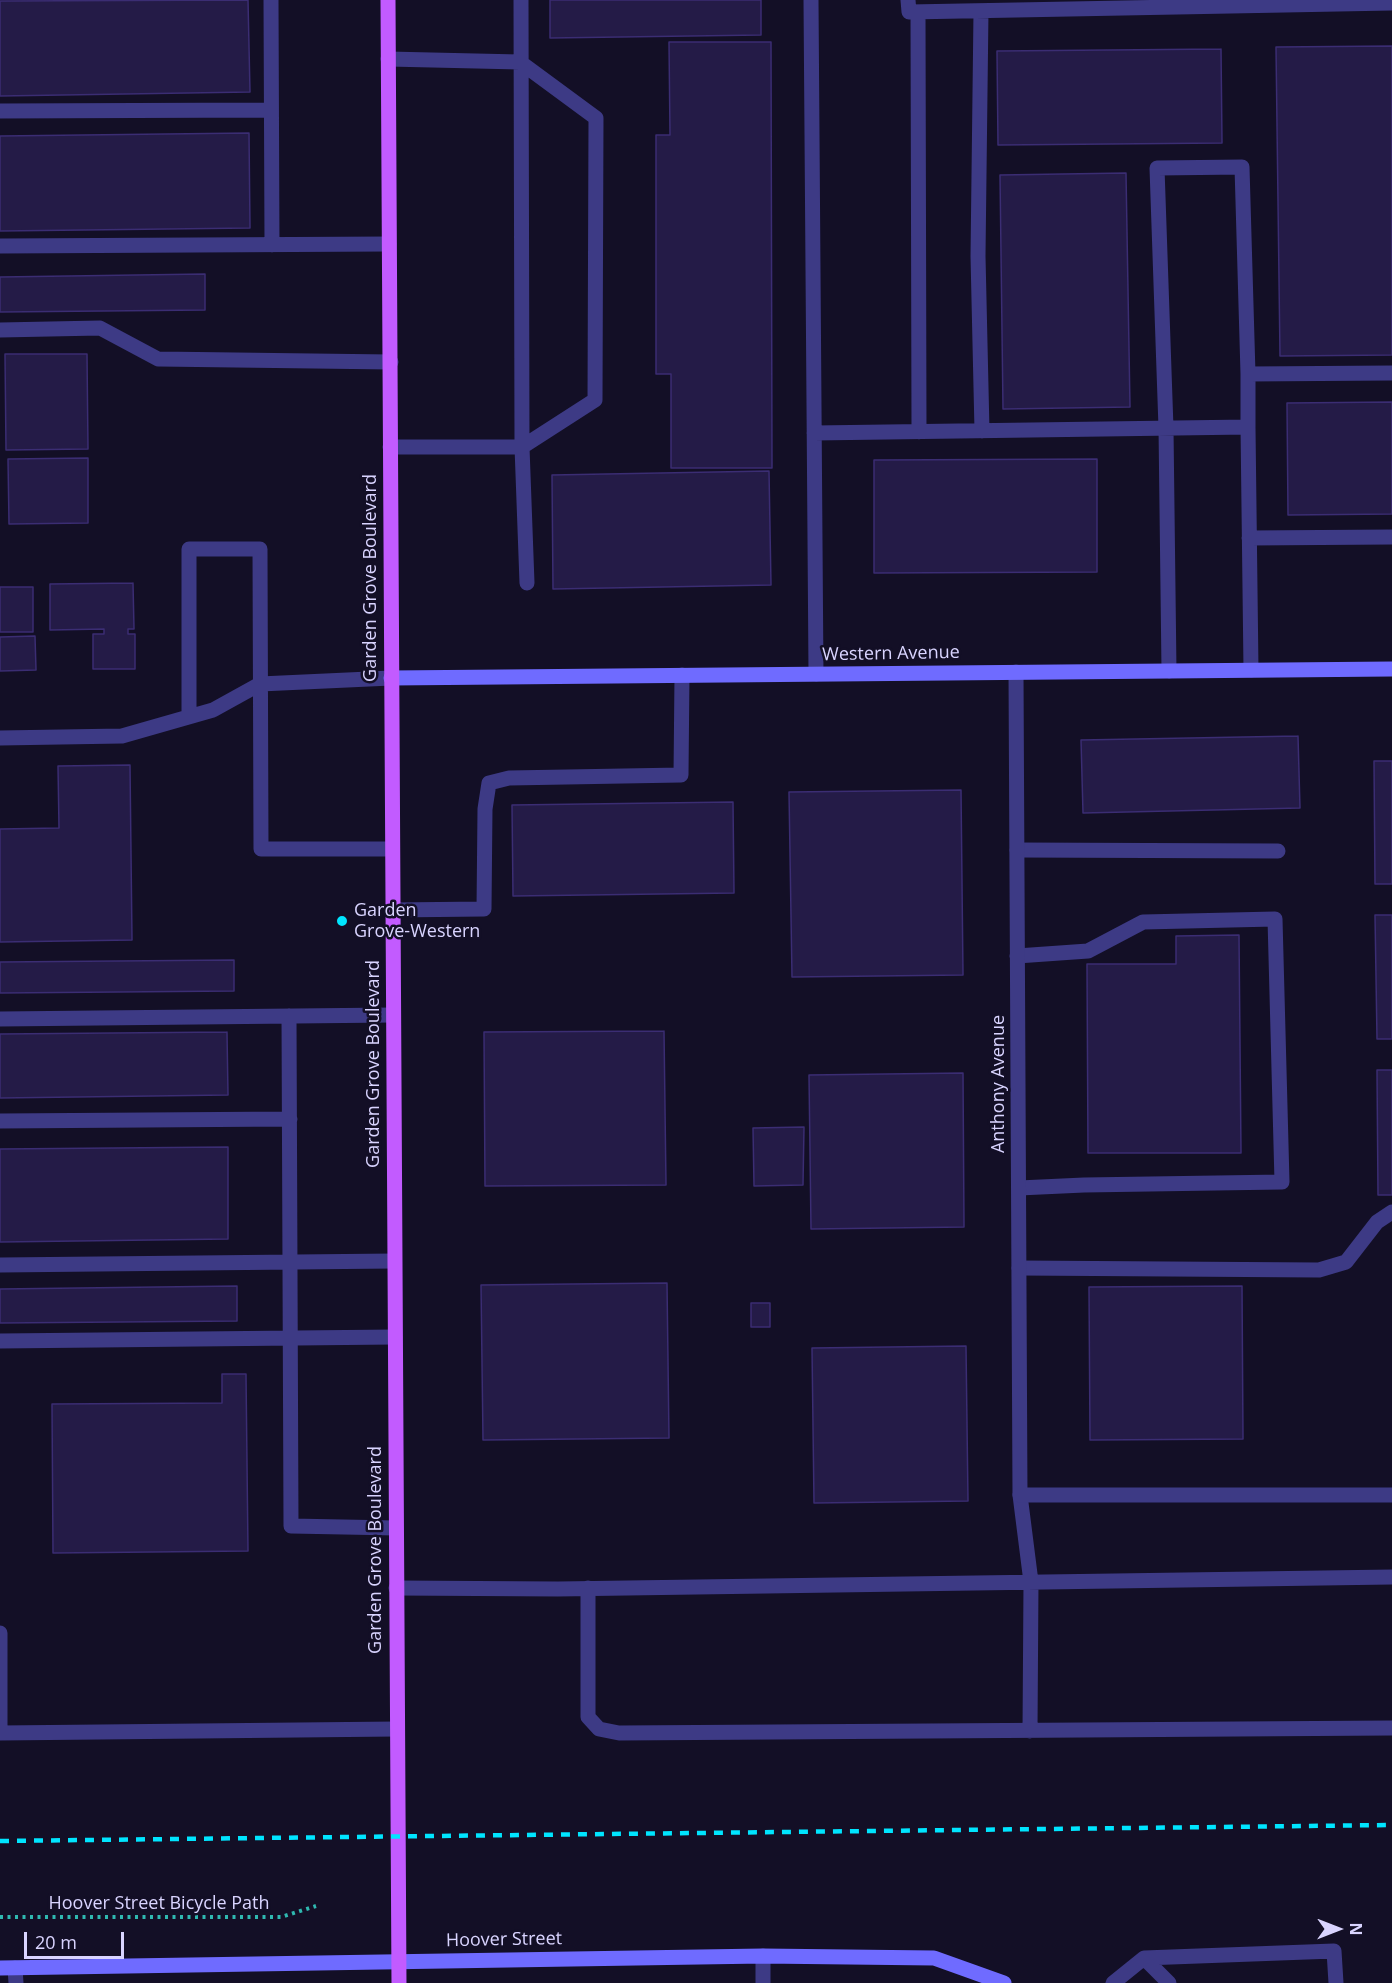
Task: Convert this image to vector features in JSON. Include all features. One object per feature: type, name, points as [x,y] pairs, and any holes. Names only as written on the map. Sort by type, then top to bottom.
[{"type":"main road","name":"Garden Grove Boulevard","points":[[388,0],[399,1983]]},
{"type":"street","points":[[271,0],[272,245]]},
{"type":"street","points":[[521,0],[522,447],[527,583]]},
{"type":"street","points":[[811,0],[816,674]]},
{"type":"street","points":[[919,432],[913,6],[981,11],[1392,3]]},
{"type":"street","points":[[981,11],[978,256],[982,431]]},
{"type":"street","points":[[388,59],[520,62],[596,118],[595,400],[522,447],[390,447]]},
{"type":"street","points":[[0,111],[271,110]]},
{"type":"street","points":[[1168,671],[1166,428],[1157,168],[1242,167],[1248,374],[1251,670]]},
{"type":"street","points":[[0,246],[390,244]]},
{"type":"street","points":[[0,330],[100,328],[158,360],[391,362]]},
{"type":"street","points":[[1248,374],[1392,373]]},
{"type":"street","points":[[814,433],[1248,427]]},
{"type":"street","points":[[1250,538],[1392,537]]},
{"type":"street","points":[[189,717],[189,549],[260,549],[261,849],[392,849]]},
{"type":"street","name":"Western Avenue","points":[[391,678],[1392,669]]},
{"type":"street","name":"Anthony Avenue","points":[[1016,672],[1020,1495],[1031,1582],[1030,1731]]},
{"type":"street","points":[[392,910],[484,909],[485,809],[489,783],[509,778],[681,775],[682,675]]},
{"type":"street","points":[[0,738],[122,736],[213,710],[260,684],[391,678]]},
{"type":"street","points":[[1017,850],[1278,851]]},
{"type":"street","points":[[1017,956],[1088,951],[1143,922],[1275,919],[1282,1182],[1018,1188]]},
{"type":"street","points":[[0,1019],[393,1015]]},
{"type":"street","points":[[289,1016],[291,1526],[396,1528]]},
{"type":"street","points":[[0,1121],[290,1119]]},
{"type":"street","points":[[1019,1268],[1319,1270],[1346,1262],[1377,1222],[1392,1212]]},
{"type":"street","points":[[0,1264],[394,1261]]},
{"type":"street","points":[[0,1341],[394,1336]]},
{"type":"street","points":[[1020,1495],[1392,1495]]},
{"type":"street","points":[[396,1588],[588,1588],[1392,1577]]},
{"type":"street","points":[[588,1588],[588,1717],[599,1729],[619,1733],[1392,1728]]},
{"type":"street","points":[[0,1633],[0,1733],[397,1729]]},
{"type":"street","points":[[1113,1983],[1144,1958],[1334,1951],[1336,1983]]},
{"type":"street","points":[[763,1956],[763,1983]]},
{"type":"street","name":"Hoover Street","points":[[10,1973],[398,1961],[763,1956],[934,1958],[1004,1983]]},
{"type":"street","points":[[1144,1958],[1169,1983]]},
{"type":"path","name":"Hoover Street Bicycle Path","points":[[0,1917],[281,1917],[316,1906]]},
{"type":"building","points":[[248,0],[250,92],[0,96],[0,1]]},
{"type":"building","points":[[550,0],[761,0],[761,35],[550,38]]},
{"type":"building","points":[[669,42],[771,42],[772,468],[671,468],[671,374],[656,374],[656,135],[670,135]]},
{"type":"building","points":[[1392,46],[1392,355],[1280,356],[1276,47]]},
{"type":"building","points":[[1221,49],[1222,143],[998,145],[997,51]]},
{"type":"building","points":[[249,133],[250,228],[0,231],[0,136]]},
{"type":"building","points":[[1126,173],[1130,407],[1003,409],[1000,175]]},
{"type":"building","points":[[205,274],[205,310],[0,312],[0,277]]},
{"type":"building","points":[[5,354],[87,354],[88,449],[6,450]]},
{"type":"building","points":[[1392,402],[1392,514],[1288,515],[1287,403]]},
{"type":"building","points":[[88,458],[88,523],[9,524],[8,459]]},
{"type":"building","points":[[1097,459],[1097,572],[874,573],[874,460]]},
{"type":"building","points":[[769,471],[771,585],[553,589],[552,475]]},
{"type":"building","points":[[133,583],[134,629],[128,629],[128,634],[135,634],[135,669],[93,669],[93,634],[104,634],[104,629],[50,630],[50,584]]},
{"type":"building","points":[[0,587],[33,587],[33,632],[0,632]]},
{"type":"building","points":[[35,636],[36,670],[0,671],[0,637]]},
{"type":"building","points":[[1298,736],[1300,808],[1083,813],[1081,740]]},
{"type":"building","points":[[1374,761],[1392,761],[1392,884],[1375,884]]},
{"type":"building","points":[[130,765],[132,940],[0,942],[0,829],[59,828],[58,766]]},
{"type":"building","points":[[961,790],[963,975],[792,977],[789,792]]},
{"type":"building","points":[[733,802],[734,893],[513,896],[512,805]]},
{"type":"building","points":[[1375,915],[1392,915],[1392,1039],[1377,1039]]},
{"type":"building","points":[[1239,935],[1241,1153],[1088,1153],[1087,964],[1176,964],[1176,936]]},
{"type":"building","points":[[234,960],[234,991],[0,993],[0,962]]},
{"type":"building","points":[[664,1031],[666,1185],[485,1186],[484,1032]]},
{"type":"building","points":[[227,1032],[228,1095],[0,1098],[0,1034]]},
{"type":"building","points":[[1377,1070],[1392,1070],[1392,1195],[1378,1195]]},
{"type":"building","points":[[963,1073],[964,1227],[811,1229],[809,1075]]},
{"type":"building","points":[[804,1127],[803,1185],[754,1186],[753,1128]]},
{"type":"building","points":[[228,1147],[228,1239],[0,1242],[0,1149]]},
{"type":"building","points":[[667,1283],[669,1438],[483,1440],[481,1285]]},
{"type":"building","points":[[237,1286],[237,1321],[0,1323],[0,1289]]},
{"type":"building","points":[[1242,1286],[1243,1439],[1090,1440],[1089,1287]]},
{"type":"building","points":[[751,1303],[770,1303],[770,1327],[751,1327]]},
{"type":"building","points":[[966,1346],[968,1501],[814,1503],[812,1348]]},
{"type":"building","points":[[222,1374],[246,1374],[248,1551],[53,1553],[52,1404],[222,1403]]},
{"type":"railway","points":[[0,1841],[1392,1825]]},
{"type":"place","name":"Garden Grove-Western","points":[[342,921]]}]
